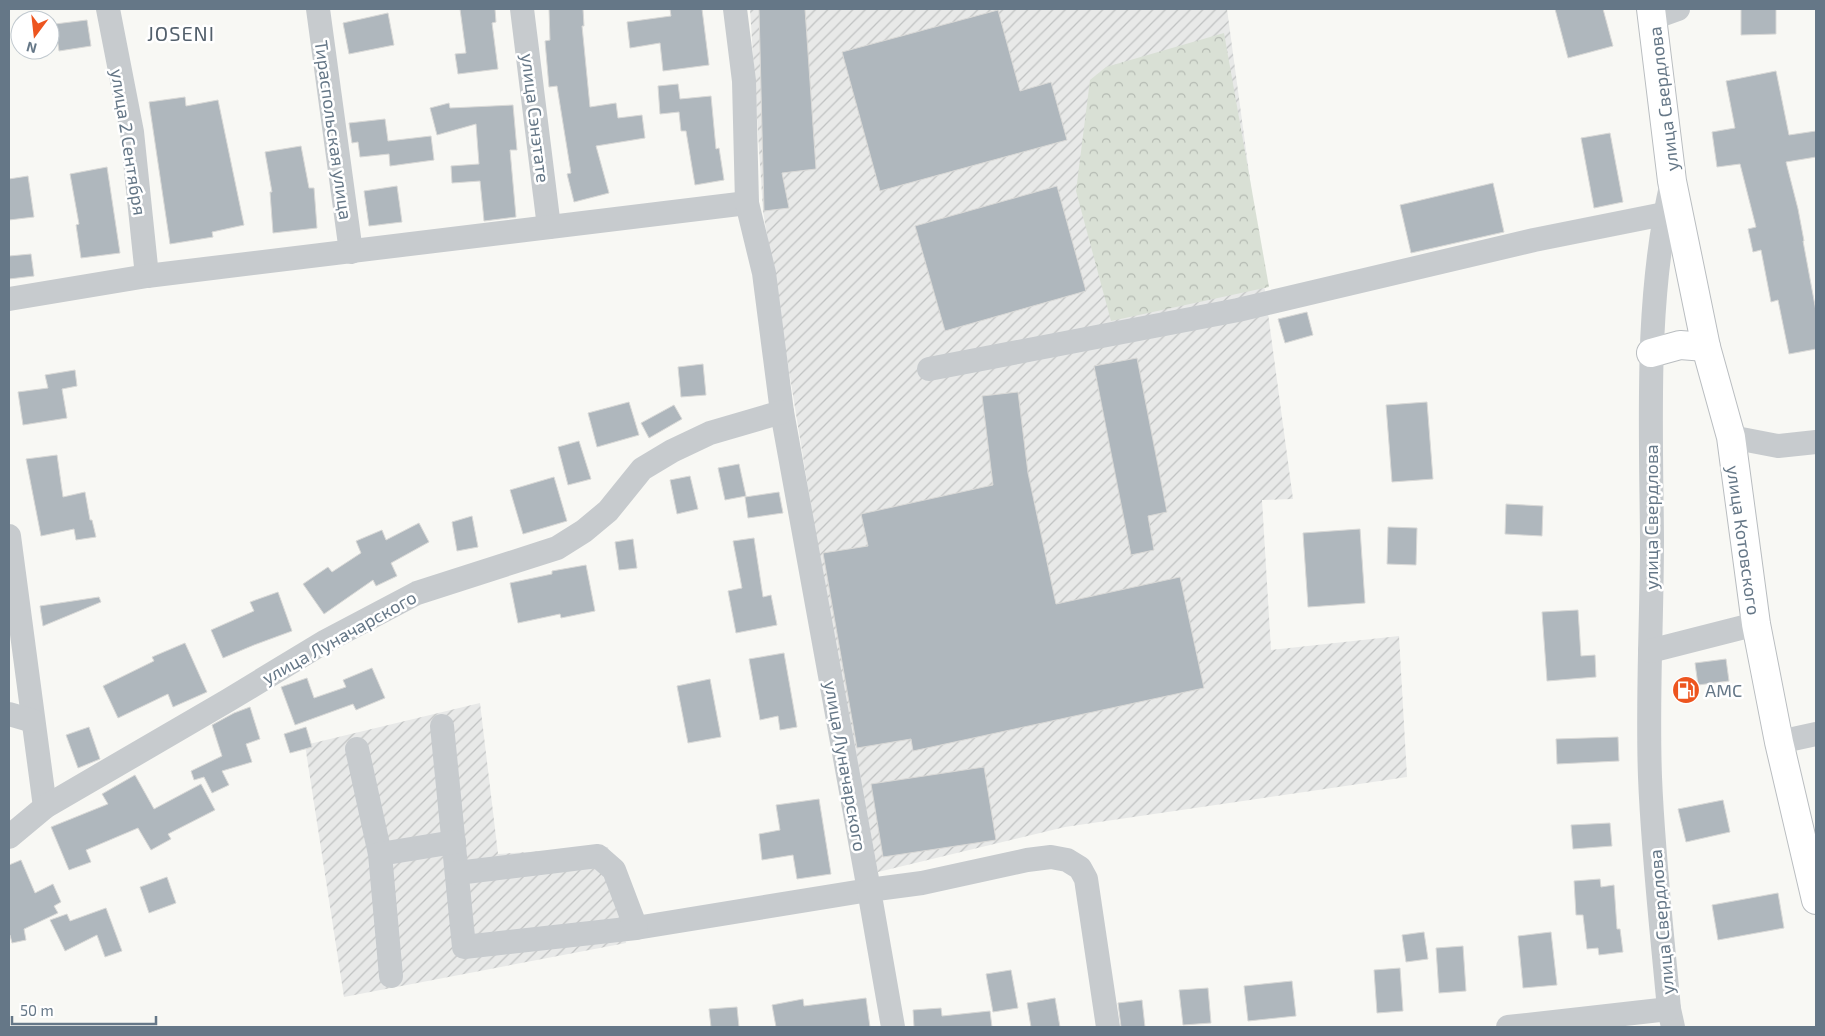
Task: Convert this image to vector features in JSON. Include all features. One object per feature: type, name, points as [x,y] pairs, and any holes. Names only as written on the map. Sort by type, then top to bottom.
[{"type":"highway","name":"улица Свердлова","points":[[1661,12],[1672,181]]},
{"type":"highway","name":"улица Котовского","points":[[1672,181],[1706,347],[1731,437],[1756,624],[1779,742],[1816,900]]},
{"type":"highway","points":[[1652,353],[1680,345],[1706,347]]},
{"type":"street","name":"улица 2 Сентября","points":[[108,9],[132,132],[147,276]]},
{"type":"street","name":"Тираспольская улица","points":[[318,9],[351,252]]},
{"type":"street","name":"улица Сэнэтате","points":[[522,9],[550,227]]},
{"type":"street","name":"улица Луначарского","points":[[735,9],[744,81],[747,202],[764,273],[782,412],[893,1027]]},
{"type":"street","name":"улица Свердлова","points":[[1671,1018],[1651,793],[1650,651],[1652,353],[1656,278],[1664,214],[1672,181]]},
{"type":"street","points":[[9,299],[147,276],[747,202]]},
{"type":"street","points":[[929,369],[1238,310],[1534,240],[1664,214]]},
{"type":"street","name":"улица Луначарского","points":[[9,837],[45,807],[326,641],[417,593],[557,548],[584,531],[608,511],[642,469],[672,451],[710,433],[782,412]]},
{"type":"street","points":[[1731,437],[1778,446],[1816,442]]},
{"type":"street","points":[[9,536],[45,807]]},
{"type":"street","points":[[1650,651],[1756,624]]},
{"type":"street","points":[[9,714],[33,721]]},
{"type":"street","points":[[442,726],[464,947],[636,928],[922,882],[1027,860],[1051,857],[1067,860],[1080,868],[1086,879],[1108,1027]]},
{"type":"street","points":[[1779,742],[1816,734]]},
{"type":"street","points":[[357,749],[380,854],[391,976]]},
{"type":"street","points":[[380,854],[454,842]]},
{"type":"street","points":[[456,873],[598,856],[614,870],[636,928]]},
{"type":"street","points":[[1508,1027],[1671,1018]]},
{"type":"shaded area","points":[[750,9],[1227,9],[1293,499],[1262,500],[1271,650],[1399,636],[1407,777],[1065,827],[878,872],[817,543],[763,211]]},
{"type":"shaded area","points":[[480,703],[498,854],[608,847],[626,943],[344,997],[305,745]]},
{"type":"green space","points":[[1224,33],[1269,287],[1111,321],[1076,191],[1090,80],[1106,67]]},
{"type":"building","points":[[460,9],[495,9],[496,22],[492,23],[498,69],[458,74],[455,54],[466,53]]},
{"type":"building","points":[[549,9],[583,9],[584,26],[582,26],[590,107],[616,103],[618,118],[642,115],[645,138],[596,146],[609,193],[574,202],[567,174],[571,173],[557,86],[549,87],[545,41],[550,40]]},
{"type":"building","points":[[670,9],[702,9],[709,65],[663,71],[660,43],[630,48],[627,22],[671,16]]},
{"type":"building","points":[[759,9],[805,9],[816,169],[782,173],[789,208],[764,211]]},
{"type":"building","points":[[1555,9],[1603,9],[1613,46],[1568,58]]},
{"type":"building","points":[[1741,9],[1776,9],[1776,34],[1741,35]]},
{"type":"building","points":[[998,10],[1020,91],[1051,82],[1067,140],[880,191],[842,52]]},
{"type":"building","points":[[388,13],[394,45],[349,54],[343,23]]},
{"type":"building","points":[[87,20],[91,46],[60,51],[60,23]]},
{"type":"building","points":[[1776,71],[1789,135],[1816,131],[1816,157],[1786,162],[1798,209],[1816,311],[1816,349],[1789,354],[1778,300],[1771,302],[1761,250],[1753,252],[1748,229],[1756,227],[1740,164],[1717,167],[1712,132],[1735,128],[1726,81]]},
{"type":"building","points":[[678,84],[680,99],[711,96],[716,149],[719,148],[724,180],[695,185],[686,131],[681,131],[679,112],[660,114],[658,86]]},
{"type":"building","points":[[185,97],[186,106],[218,100],[244,225],[212,232],[213,237],[170,244],[149,102]]},
{"type":"building","points":[[449,103],[450,108],[513,105],[517,150],[510,150],[516,217],[484,221],[480,181],[452,183],[451,166],[479,164],[476,124],[437,135],[430,108]]},
{"type":"building","points":[[385,119],[388,141],[431,136],[434,160],[390,166],[389,154],[360,157],[358,142],[352,143],[349,123]]},
{"type":"building","points":[[1610,133],[1623,202],[1594,208],[1581,138]]},
{"type":"building","points":[[301,146],[309,188],[314,188],[317,228],[273,233],[270,192],[272,192],[265,152]]},
{"type":"building","points":[[107,167],[120,253],[81,258],[76,225],[79,224],[70,174]]},
{"type":"building","points":[[28,176],[34,217],[9,220],[9,179]]},
{"type":"building","points":[[1493,183],[1504,232],[1411,253],[1400,205]]},
{"type":"building","points":[[397,186],[402,222],[369,226],[364,191]]},
{"type":"building","points":[[1057,186],[1086,291],[945,331],[915,226]]},
{"type":"building","points":[[31,254],[34,276],[9,279],[9,256]]},
{"type":"building","points":[[1307,312],[1313,335],[1285,343],[1278,319]]},
{"type":"building","points":[[1137,358],[1167,512],[1148,516],[1154,550],[1131,555],[1094,366]]},
{"type":"building","points":[[703,364],[706,395],[681,397],[678,367]]},
{"type":"building","points":[[75,370],[77,386],[62,389],[67,418],[23,425],[18,392],[48,388],[45,375]]},
{"type":"building","points":[[1018,392],[1028,473],[1056,604],[1180,577],[1204,688],[913,751],[911,739],[857,748],[823,553],[868,546],[861,514],[993,485],[982,396]]},
{"type":"building","points":[[629,402],[639,435],[597,447],[588,413]]},
{"type":"building","points":[[1427,402],[1433,479],[1392,482],[1386,405]]},
{"type":"building","points":[[674,405],[682,419],[649,438],[641,423]]},
{"type":"building","points":[[579,441],[591,479],[568,485],[558,447]]},
{"type":"building","points":[[57,455],[63,497],[85,492],[90,520],[92,520],[96,537],[76,540],[74,529],[41,536],[26,459]]},
{"type":"building","points":[[739,464],[746,496],[725,500],[718,468]]},
{"type":"building","points":[[690,476],[698,509],[677,514],[670,480]]},
{"type":"building","points":[[554,477],[567,521],[523,534],[510,490]]},
{"type":"building","points":[[779,492],[783,513],[748,518],[745,497]]},
{"type":"building","points":[[1506,504],[1543,506],[1542,536],[1505,534]]},
{"type":"building","points":[[472,516],[478,547],[457,551],[452,522]]},
{"type":"building","points":[[419,523],[429,542],[391,563],[397,576],[376,586],[373,580],[324,614],[303,584],[328,567],[332,572],[361,553],[356,541],[382,530],[386,540]]},
{"type":"building","points":[[1388,527],[1417,528],[1416,565],[1387,564]]},
{"type":"building","points":[[1360,529],[1365,603],[1308,607],[1303,533]]},
{"type":"building","points":[[754,538],[763,597],[771,595],[777,625],[736,633],[728,591],[742,588],[733,541]]},
{"type":"building","points":[[633,539],[637,568],[619,570],[615,542]]},
{"type":"building","points":[[586,565],[595,611],[561,618],[560,614],[518,623],[510,583],[552,574],[552,571]]},
{"type":"building","points":[[278,592],[292,631],[223,658],[211,630],[254,611],[250,602]]},
{"type":"building","points":[[99,597],[101,602],[43,626],[40,606]]},
{"type":"building","points":[[1578,610],[1581,656],[1595,655],[1596,677],[1547,681],[1542,612]]},
{"type":"building","points":[[185,643],[207,692],[173,707],[168,694],[118,718],[103,686],[154,661],[152,657]]},
{"type":"building","points":[[784,653],[797,727],[780,730],[778,716],[760,720],[749,659]]},
{"type":"building","points":[[1726,659],[1729,681],[1698,685],[1695,663]]},
{"type":"building","points":[[372,668],[385,698],[356,710],[353,704],[295,725],[281,687],[307,678],[314,698],[346,687],[343,680]]},
{"type":"building","points":[[710,679],[721,737],[688,743],[677,686]]},
{"type":"building","points":[[250,707],[260,739],[246,744],[252,762],[222,771],[229,785],[212,793],[204,777],[194,780],[191,771],[222,756],[212,725]]},
{"type":"building","points":[[89,727],[100,759],[78,768],[66,735]]},
{"type":"building","points":[[306,727],[312,747],[290,753],[284,734]]},
{"type":"building","points":[[1618,737],[1619,761],[1557,764],[1556,739]]},
{"type":"building","points":[[984,767],[996,840],[883,857],[871,784]]},
{"type":"building","points":[[135,775],[154,809],[201,784],[215,810],[168,834],[171,839],[151,850],[138,828],[86,850],[91,862],[69,870],[51,827],[108,804],[102,794]]},
{"type":"building","points":[[819,799],[831,874],[797,879],[793,855],[762,860],[759,834],[780,830],[776,805]]},
{"type":"building","points":[[1723,800],[1730,832],[1686,842],[1678,809]]},
{"type":"building","points":[[1610,823],[1612,846],[1573,849],[1571,825]]},
{"type":"building","points":[[21,860],[35,893],[53,884],[61,902],[54,906],[58,913],[24,929],[26,940],[12,943],[9,936],[9,865]]},
{"type":"building","points":[[167,877],[176,903],[149,913],[140,887]]},
{"type":"building","points":[[1600,879],[1601,887],[1614,885],[1617,929],[1620,929],[1623,952],[1599,955],[1598,948],[1587,949],[1583,915],[1576,915],[1574,881]]},
{"type":"building","points":[[1778,893],[1784,928],[1718,940],[1712,905]]},
{"type":"building","points":[[106,908],[122,951],[105,957],[97,935],[65,951],[50,920],[67,914],[70,921]]},
{"type":"building","points":[[1424,932],[1428,959],[1406,962],[1402,935]]},
{"type":"building","points":[[1551,932],[1557,985],[1523,988],[1518,936]]},
{"type":"building","points":[[1463,946],[1466,991],[1439,993],[1436,948]]},
{"type":"building","points":[[1400,968],[1403,1011],[1377,1013],[1374,970]]},
{"type":"building","points":[[1011,970],[1018,1008],[993,1012],[986,974]]},
{"type":"building","points":[[1292,981],[1296,1016],[1248,1021],[1244,986]]},
{"type":"building","points":[[1208,988],[1211,1023],[1183,1025],[1179,990]]},
{"type":"building","points":[[866,998],[870,1027],[776,1027],[772,1005],[803,999],[804,1006]]},
{"type":"building","points":[[1055,998],[1060,1027],[1031,1027],[1027,1003]]},
{"type":"building","points":[[1142,1000],[1145,1027],[1121,1027],[1118,1003]]},
{"type":"building","points":[[737,1007],[739,1027],[711,1027],[709,1009]]},
{"type":"building","points":[[941,1008],[942,1016],[990,1011],[992,1027],[914,1027],[913,1010]]},
{"type":"place","name":"AMC","points":[[1686,690]]},
{"type":"district","name":"JOSENI","points":[[181,33]]}]
